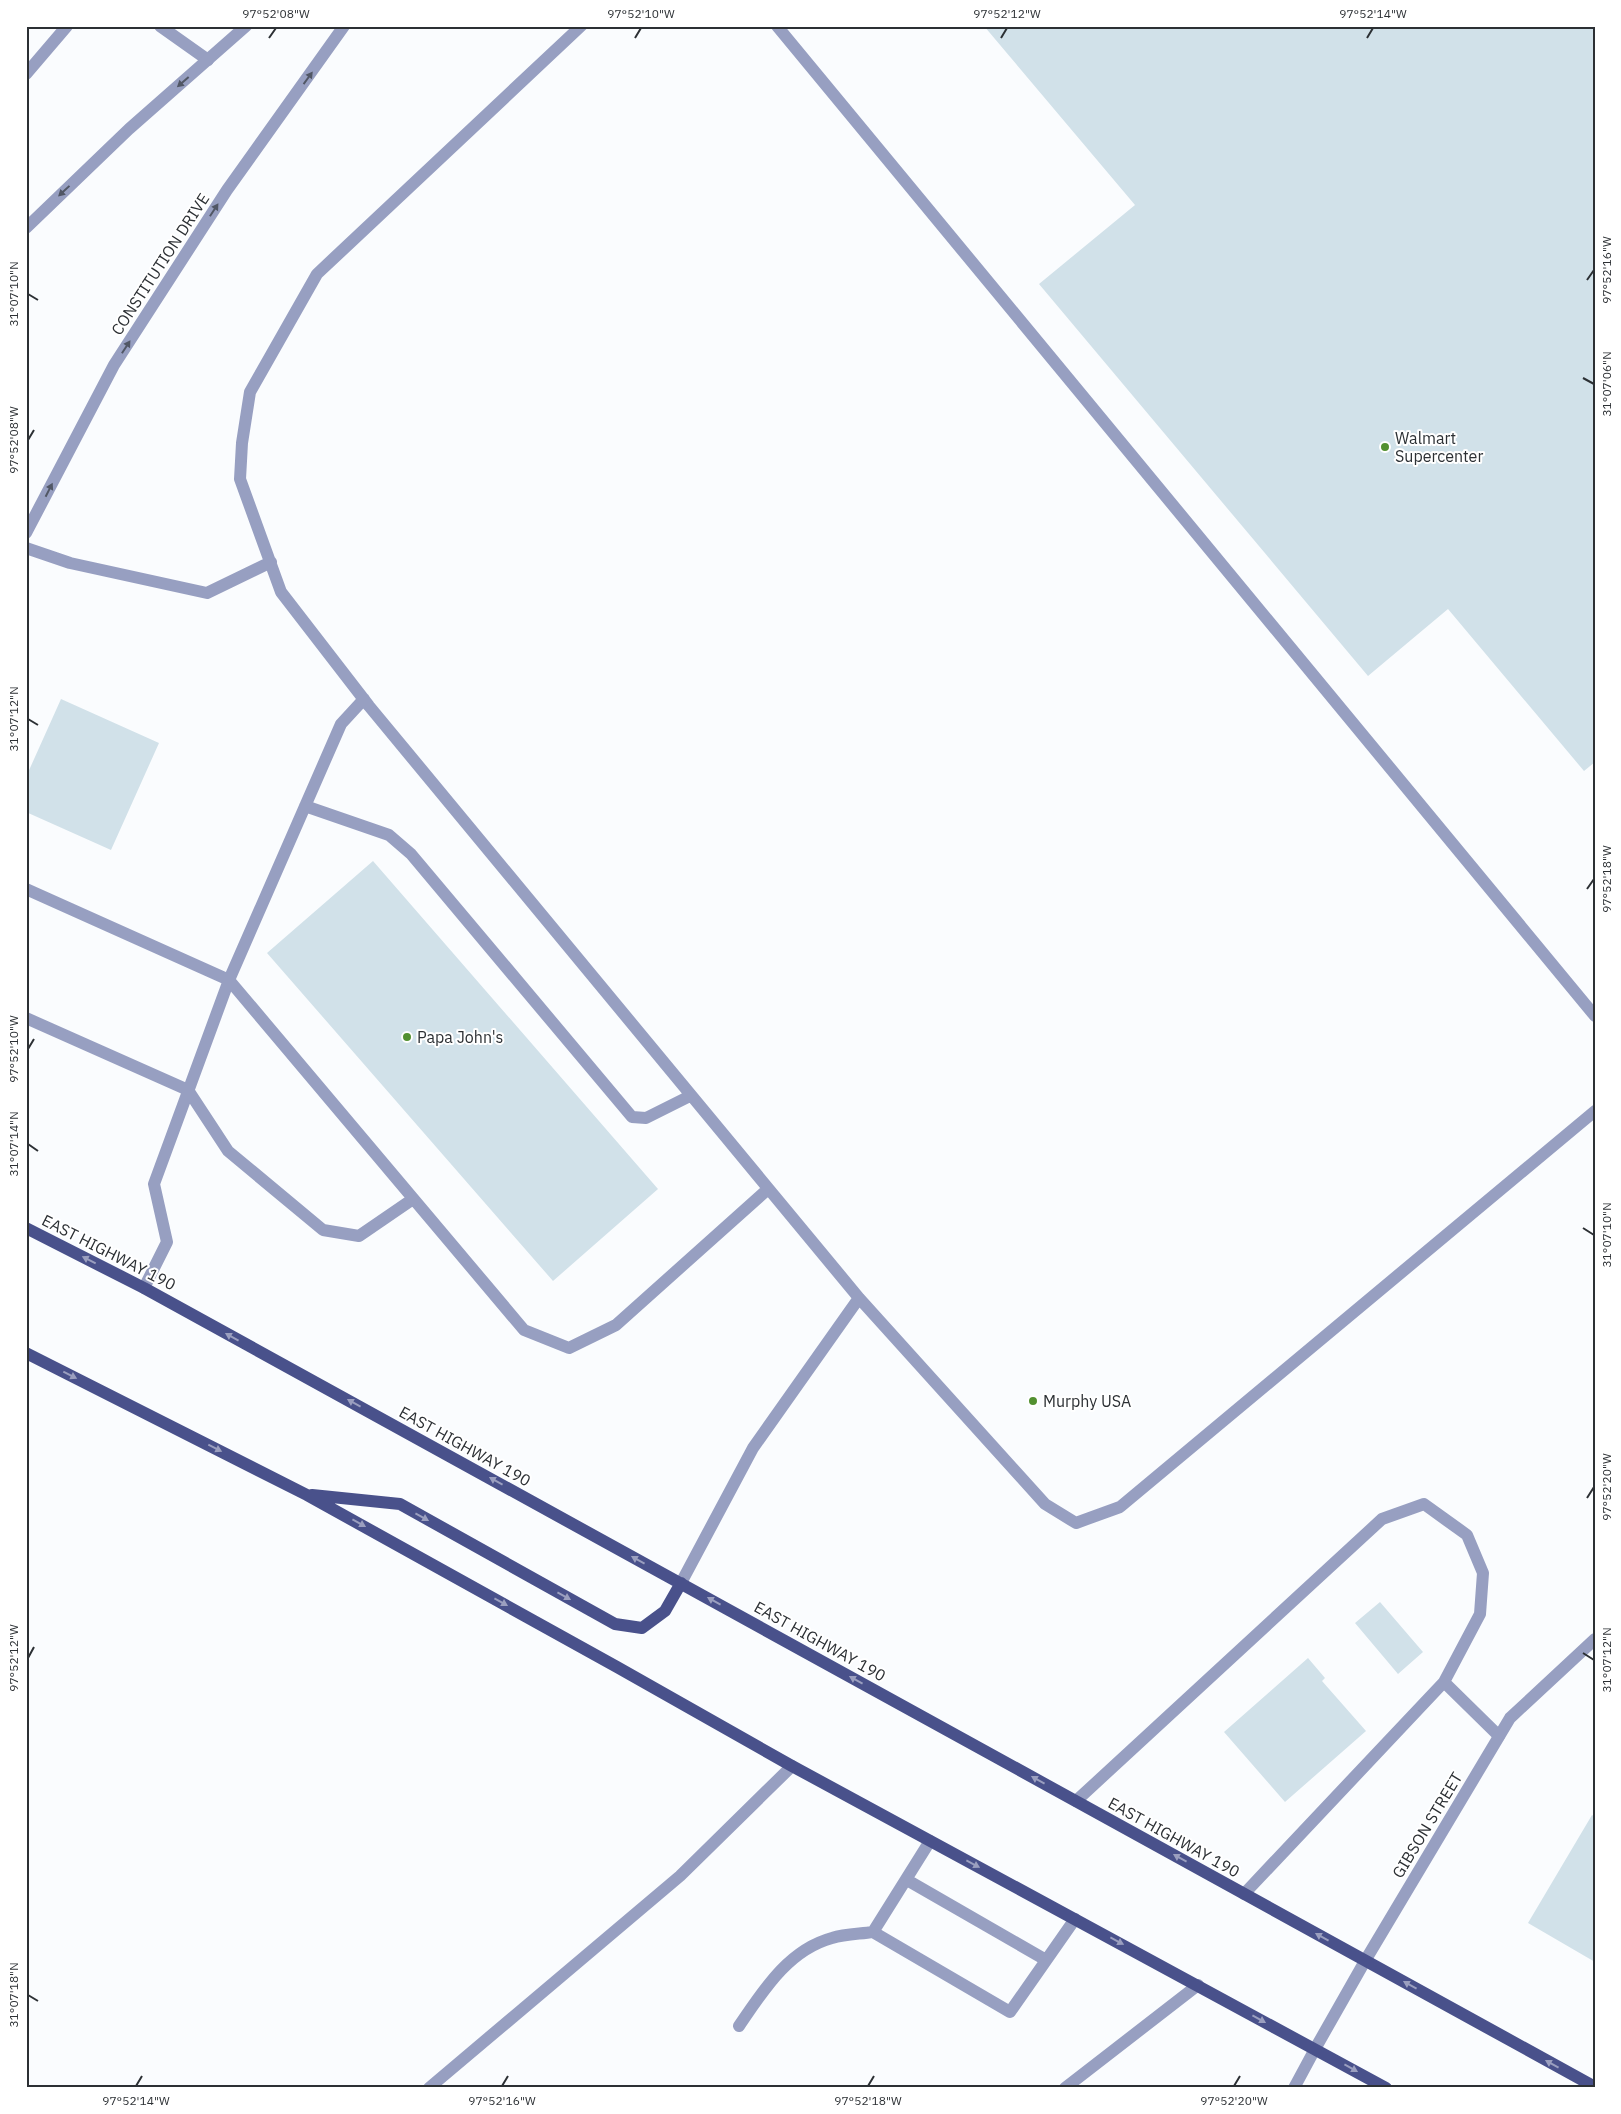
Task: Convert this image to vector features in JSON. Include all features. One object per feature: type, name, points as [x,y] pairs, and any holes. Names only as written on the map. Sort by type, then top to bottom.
[{"type":"main road","name":"EAST HIGHWAY 190","points":[[26,1228],[144,1288],[1595,2087]]},
{"type":"main road","points":[[26,1353],[307,1495],[617,1666],[792,1766],[1386,2088]]},
{"type":"main road","points":[[307,1495],[400,1504],[615,1624],[642,1628],[664,1611],[681,1583]]},
{"type":"street","points":[[26,74],[67,26]]},
{"type":"street","points":[[160,26],[208,60]]},
{"type":"street","points":[[26,228],[129,129],[246,26]]},
{"type":"street","name":"CONSTITUTION DRIVE","points":[[26,533],[114,365],[227,190],[344,26]]},
{"type":"street","points":[[581,26],[317,274],[250,392],[242,443],[240,479],[282,592],[364,699],[690,1096],[859,1298],[1045,1504],[1076,1523],[1120,1507],[1595,1111]]},
{"type":"street","points":[[777,26],[1595,1016]]},
{"type":"street","points":[[26,548],[70,563],[207,593],[271,562]]},
{"type":"street","points":[[144,1288],[167,1242],[154,1184],[229,980],[341,724],[364,699]]},
{"type":"street","points":[[305,806],[388,835],[410,854],[632,1117],[646,1118],[690,1096]]},
{"type":"street","points":[[26,889],[229,980],[524,1330],[569,1348],[616,1325],[768,1189]]},
{"type":"street","points":[[26,1018],[188,1090],[228,1151],[323,1230],[360,1236],[414,1199]]},
{"type":"street","points":[[681,1583],[753,1448],[859,1298]]},
{"type":"street","points":[[1076,1801],[1382,1519],[1424,1504],[1467,1535],[1483,1573],[1480,1614],[1444,1682],[1244,1894]]},
{"type":"street","name":"GIBSON STREET","points":[[1294,2088],[1365,1960],[1510,1718],[1595,1640]]},
{"type":"street","points":[[1444,1682],[1499,1736]]},
{"type":"street","points":[[429,2088],[680,1876],[792,1766]]},
{"type":"street","points":[[874,1932],[930,1841]]},
{"type":"street","points":[[907,1880],[1046,1960]]},
{"type":"street","points":[[739,2026],[770,1980],[804,1950],[832,1938],[874,1932],[1010,2012],[1075,1919]]},
{"type":"street","points":[[1065,2088],[1198,1985]]},
{"type":"building","name":"Walmart Supercenter","points":[[984,26],[1595,26],[1595,762],[1584,771],[1448,609],[1368,676],[1039,284],[1135,205]]},
{"type":"building","points":[[61,699],[159,743],[111,850],[26,812],[26,777]]},
{"type":"building","points":[[373,861],[658,1189],[553,1281],[267,953]]},
{"type":"building","points":[[1380,1602],[1423,1652],[1398,1674],[1355,1623]]},
{"type":"building","points":[[1308,1658],[1325,1678],[1322,1681],[1366,1731],[1285,1802],[1224,1732]]},
{"type":"building","points":[[1592,1815],[1595,1817],[1595,1962],[1528,1923]]},
{"type":"place","name":"Walmart Supercenter","points":[[1385,447]]},
{"type":"place","name":"Papa John's","points":[[407,1037]]},
{"type":"place","name":"Murphy USA","points":[[1033,1401]]}]
